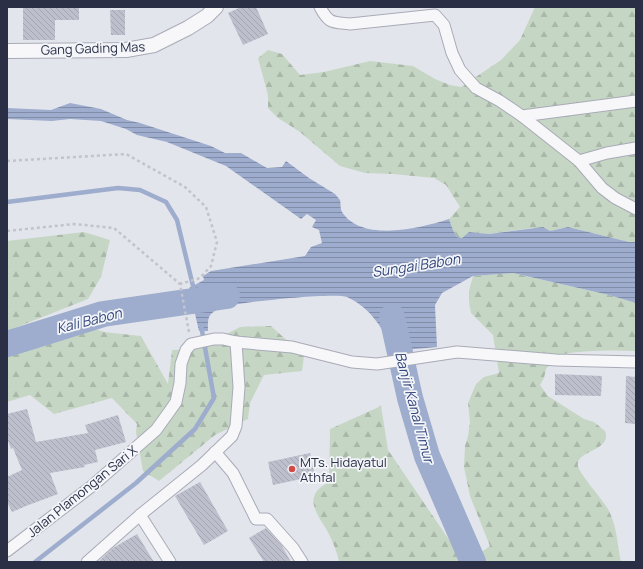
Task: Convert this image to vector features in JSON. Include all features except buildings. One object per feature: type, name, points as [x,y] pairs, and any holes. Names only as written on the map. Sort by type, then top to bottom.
[{"type":"street","name":"Gang Gading Mas","points":[[7,51],[126,50],[154,46],[188,28],[216,7]]},
{"type":"street","points":[[320,7],[327,19],[336,23],[350,24],[435,15],[444,25],[452,53],[460,70],[476,88],[500,101],[522,116],[579,160],[602,188],[615,198],[636,208]]},
{"type":"street","points":[[522,116],[636,101]]},
{"type":"street","points":[[579,160],[607,152],[636,148]]},
{"type":"street","points":[[193,339],[223,339],[236,342],[292,347],[352,362],[377,364],[444,353],[470,353],[556,360],[636,362]]},
{"type":"street","name":"Jalan Plamongan Sari X","points":[[7,551],[92,486],[156,430],[176,402],[180,383],[181,364],[186,350],[193,339]]},
{"type":"street","points":[[88,562],[140,514],[202,465],[232,436],[236,426],[239,387],[236,342]]},
{"type":"street","points":[[215,452],[233,474],[256,519],[267,520],[293,548],[302,562]]},
{"type":"street","points":[[140,514],[170,562]]},
{"type":"path","points":[[7,161],[126,154],[185,187],[206,207],[217,242],[211,266],[200,278],[182,283]]},
{"type":"path","points":[[7,231],[74,224],[114,228],[182,283]]},
{"type":"path","points":[[182,283],[181,290],[193,339]]},
{"type":"green space","points":[[535,7],[636,7],[636,242],[629,242],[568,227],[550,231],[532,228],[489,234],[469,232],[462,238],[457,237],[449,219],[460,207],[446,185],[434,178],[365,173],[340,166],[300,132],[278,118],[268,108],[268,95],[258,58],[268,50],[282,54],[300,75],[324,72],[370,61],[413,66],[435,79],[450,85],[461,87],[501,60],[520,40]]},
{"type":"green space","points":[[84,232],[110,240],[101,277],[88,299],[7,331],[7,241]]},
{"type":"green space","points":[[513,273],[609,295],[636,303],[636,351],[616,350],[578,352],[558,355],[546,369],[544,378],[540,385],[548,396],[584,419],[594,422],[605,431],[606,438],[604,443],[582,457],[578,466],[611,515],[615,528],[621,562],[339,562],[334,544],[317,514],[314,502],[314,497],[317,492],[321,487],[329,482],[330,429],[381,406],[388,450],[454,547],[480,553],[490,546],[470,496],[464,467],[465,446],[470,422],[468,403],[476,384],[484,377],[499,373],[493,335],[471,313],[469,291],[473,276]]},
{"type":"green space","points":[[81,324],[104,332],[141,336],[168,384],[172,350],[198,349],[240,327],[271,326],[304,356],[302,371],[264,375],[250,403],[248,419],[215,435],[159,481],[143,471],[136,432],[137,424],[112,398],[54,414],[30,395],[7,402],[7,351]]},
{"type":"water","name":"Sungai Babon","points":[[70,103],[101,109],[127,120],[211,146],[225,153],[241,153],[267,168],[282,167],[286,161],[309,178],[335,194],[340,200],[342,212],[351,222],[363,227],[377,230],[408,229],[449,219],[457,237],[462,238],[469,232],[489,234],[543,227],[550,231],[568,227],[629,242],[636,242],[636,303],[609,295],[513,273],[473,276],[442,293],[435,305],[437,347],[394,351],[381,327],[370,313],[347,297],[339,296],[287,298],[224,307],[215,311],[210,316],[208,331],[199,331],[189,288],[204,280],[203,276],[211,271],[305,256],[311,247],[322,243],[319,230],[312,227],[316,220],[307,214],[301,219],[226,166],[167,142],[137,135],[126,129],[101,121],[70,119],[52,121],[7,119],[7,108],[51,110]]},
{"type":"waterway","points":[[7,202],[118,188],[140,190],[166,202],[177,220],[194,290]]},
{"type":"waterway","name":"Kali Babon","points":[[7,344],[103,314],[227,296]]},
{"type":"waterway","name":"Banjir Kanal Timur","points":[[392,317],[410,398],[427,456],[473,562]]},
{"type":"waterway","points":[[35,562],[136,483],[195,429],[214,398],[201,325]]},
{"type":"place","name":"MTs. Hidayatul Athfal","points":[[292,469]]}]
